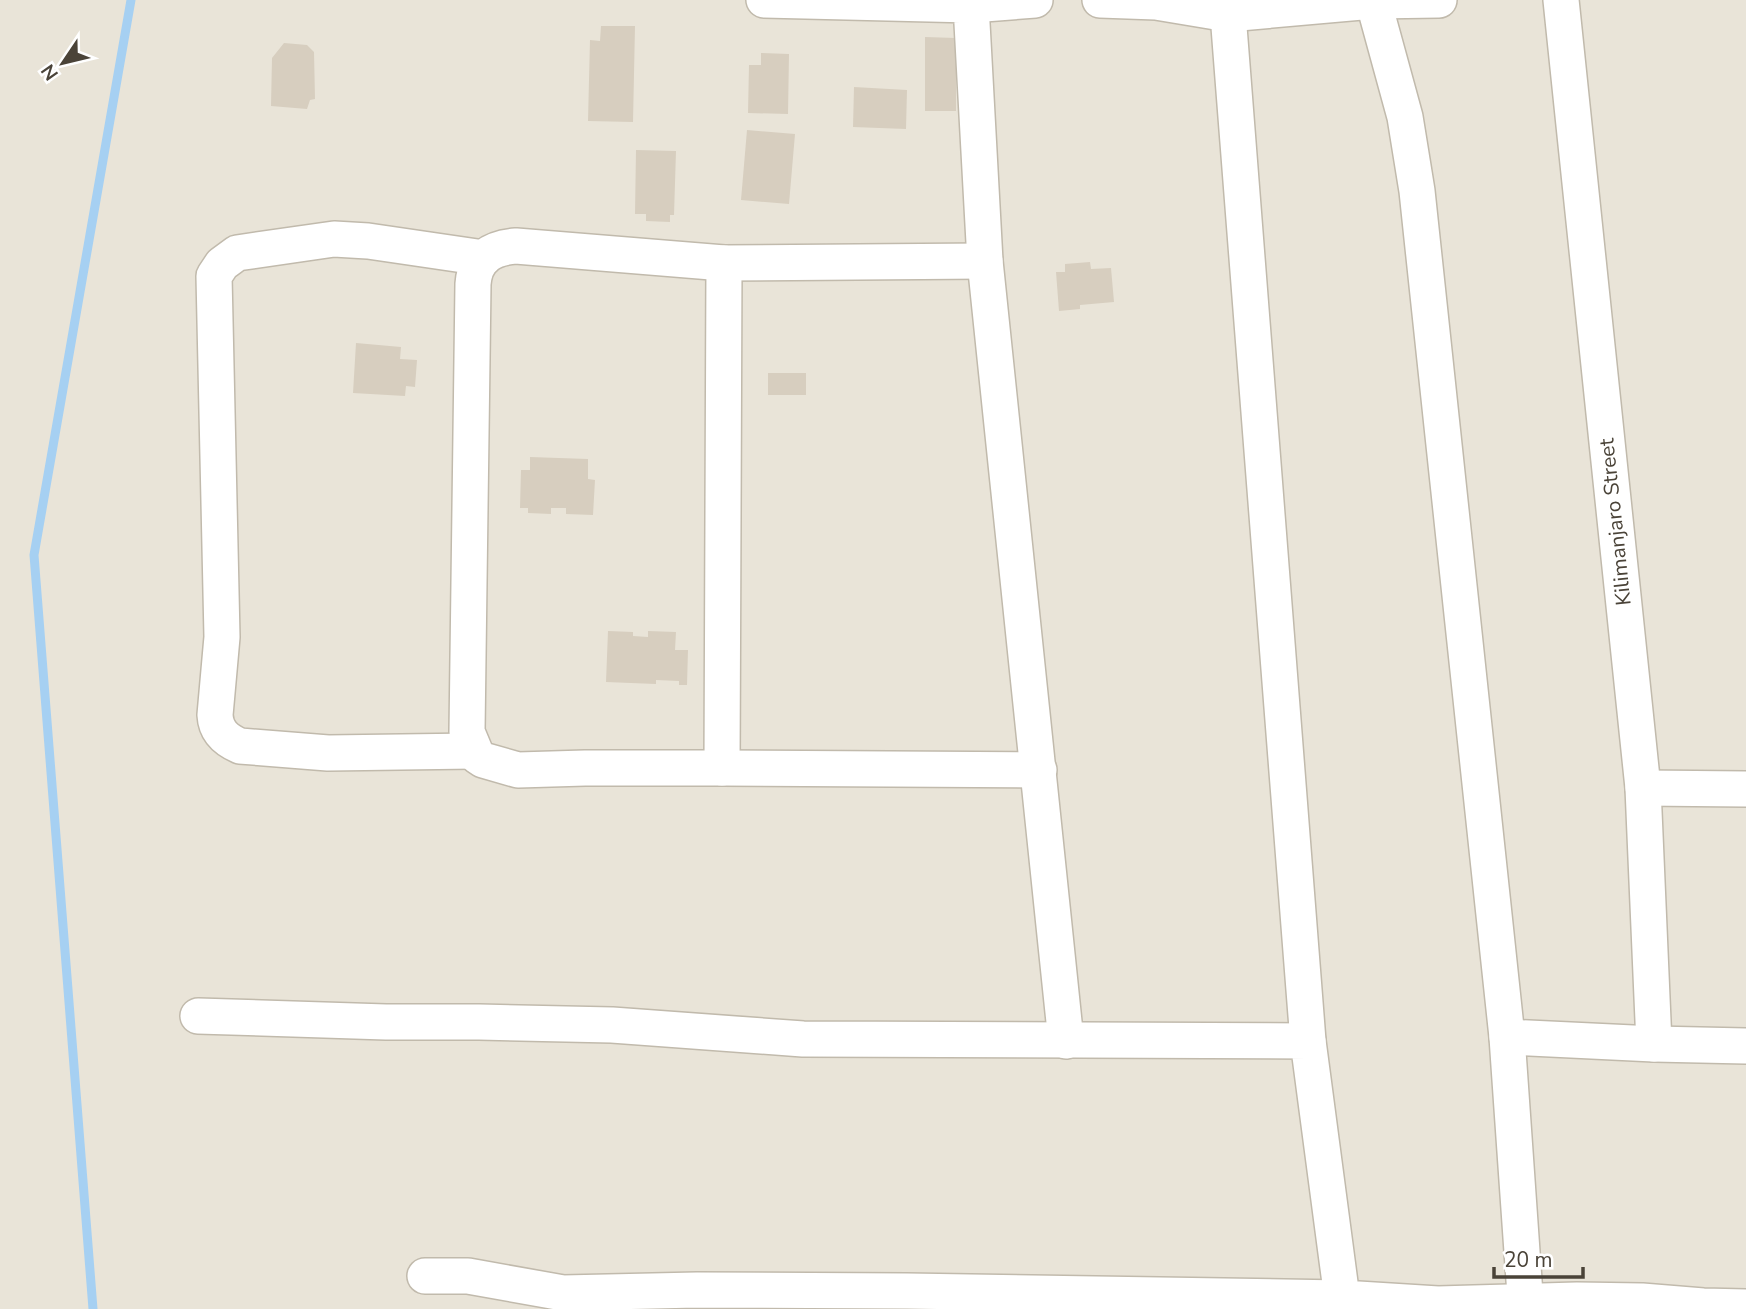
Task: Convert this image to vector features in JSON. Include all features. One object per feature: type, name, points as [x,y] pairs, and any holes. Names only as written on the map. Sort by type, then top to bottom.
[{"type":"street","points":[[764,0],[971,5],[1035,0]]},
{"type":"street","points":[[1100,0],[1157,2],[1228,15],[1373,0],[1439,0]]},
{"type":"street","points":[[1373,0],[1405,117],[1417,191],[1507,1037],[1526,1305]]},
{"type":"street","name":"Kilimanjaro Street","points":[[1561,0],[1643,788],[1654,1044]]},
{"type":"street","points":[[971,5],[985,261],[1066,1041]]},
{"type":"street","points":[[1228,15],[1308,1041],[1342,1298]]},
{"type":"street","points":[[474,751],[328,753],[240,746],[220,732],[215,715],[222,637],[214,276],[222,264],[237,253],[334,239],[368,241],[484,258]]},
{"type":"street","points":[[985,261],[724,263],[516,246],[502,247],[484,258],[474,273],[473,298],[467,732],[477,756],[518,770],[1039,770]]},
{"type":"street","points":[[722,768],[724,263]]},
{"type":"street","points":[[1643,788],[1746,789]]},
{"type":"street","points":[[198,1016],[612,1025],[803,1039],[1308,1041]]},
{"type":"street","points":[[1507,1037],[1746,1046]]},
{"type":"street","points":[[425,1276],[468,1276],[563,1293],[893,1290],[1342,1298],[1438,1304],[1526,1305],[1577,1300],[1642,1301],[1746,1307]]},
{"type":"shaded area","points":[[0,0],[1746,0],[1746,1309],[0,1309]]},
{"type":"building","points":[[601,26],[635,26],[633,122],[588,121],[590,40],[600,41]]},
{"type":"building","points":[[925,37],[956,38],[956,111],[925,111]]},
{"type":"building","points":[[284,43],[307,45],[314,52],[315,99],[310,100],[307,109],[271,106],[272,58]]},
{"type":"building","points":[[761,53],[789,54],[788,114],[748,113],[749,65],[761,65]]},
{"type":"building","points":[[854,87],[907,90],[906,129],[853,127]]},
{"type":"building","points":[[747,130],[795,134],[789,204],[741,200]]},
{"type":"building","points":[[636,150],[676,151],[674,215],[670,215],[670,222],[646,221],[646,214],[635,214]]},
{"type":"building","points":[[1090,262],[1091,269],[1111,268],[1114,302],[1080,305],[1080,309],[1059,311],[1056,272],[1065,272],[1065,264]]},
{"type":"building","points":[[356,343],[401,347],[400,359],[417,360],[415,387],[406,386],[405,396],[353,393]]},
{"type":"building","points":[[768,373],[806,373],[806,395],[768,395]]},
{"type":"building","points":[[530,457],[588,459],[588,479],[595,480],[593,515],[566,514],[566,508],[551,508],[551,514],[528,513],[528,508],[520,508],[521,470],[530,470]]},
{"type":"building","points":[[608,631],[633,632],[633,636],[648,637],[648,631],[676,632],[675,650],[688,650],[687,685],[679,685],[679,681],[656,680],[656,684],[606,682]]},
{"type":"waterway","points":[[93,1309],[34,555],[131,0]]}]
